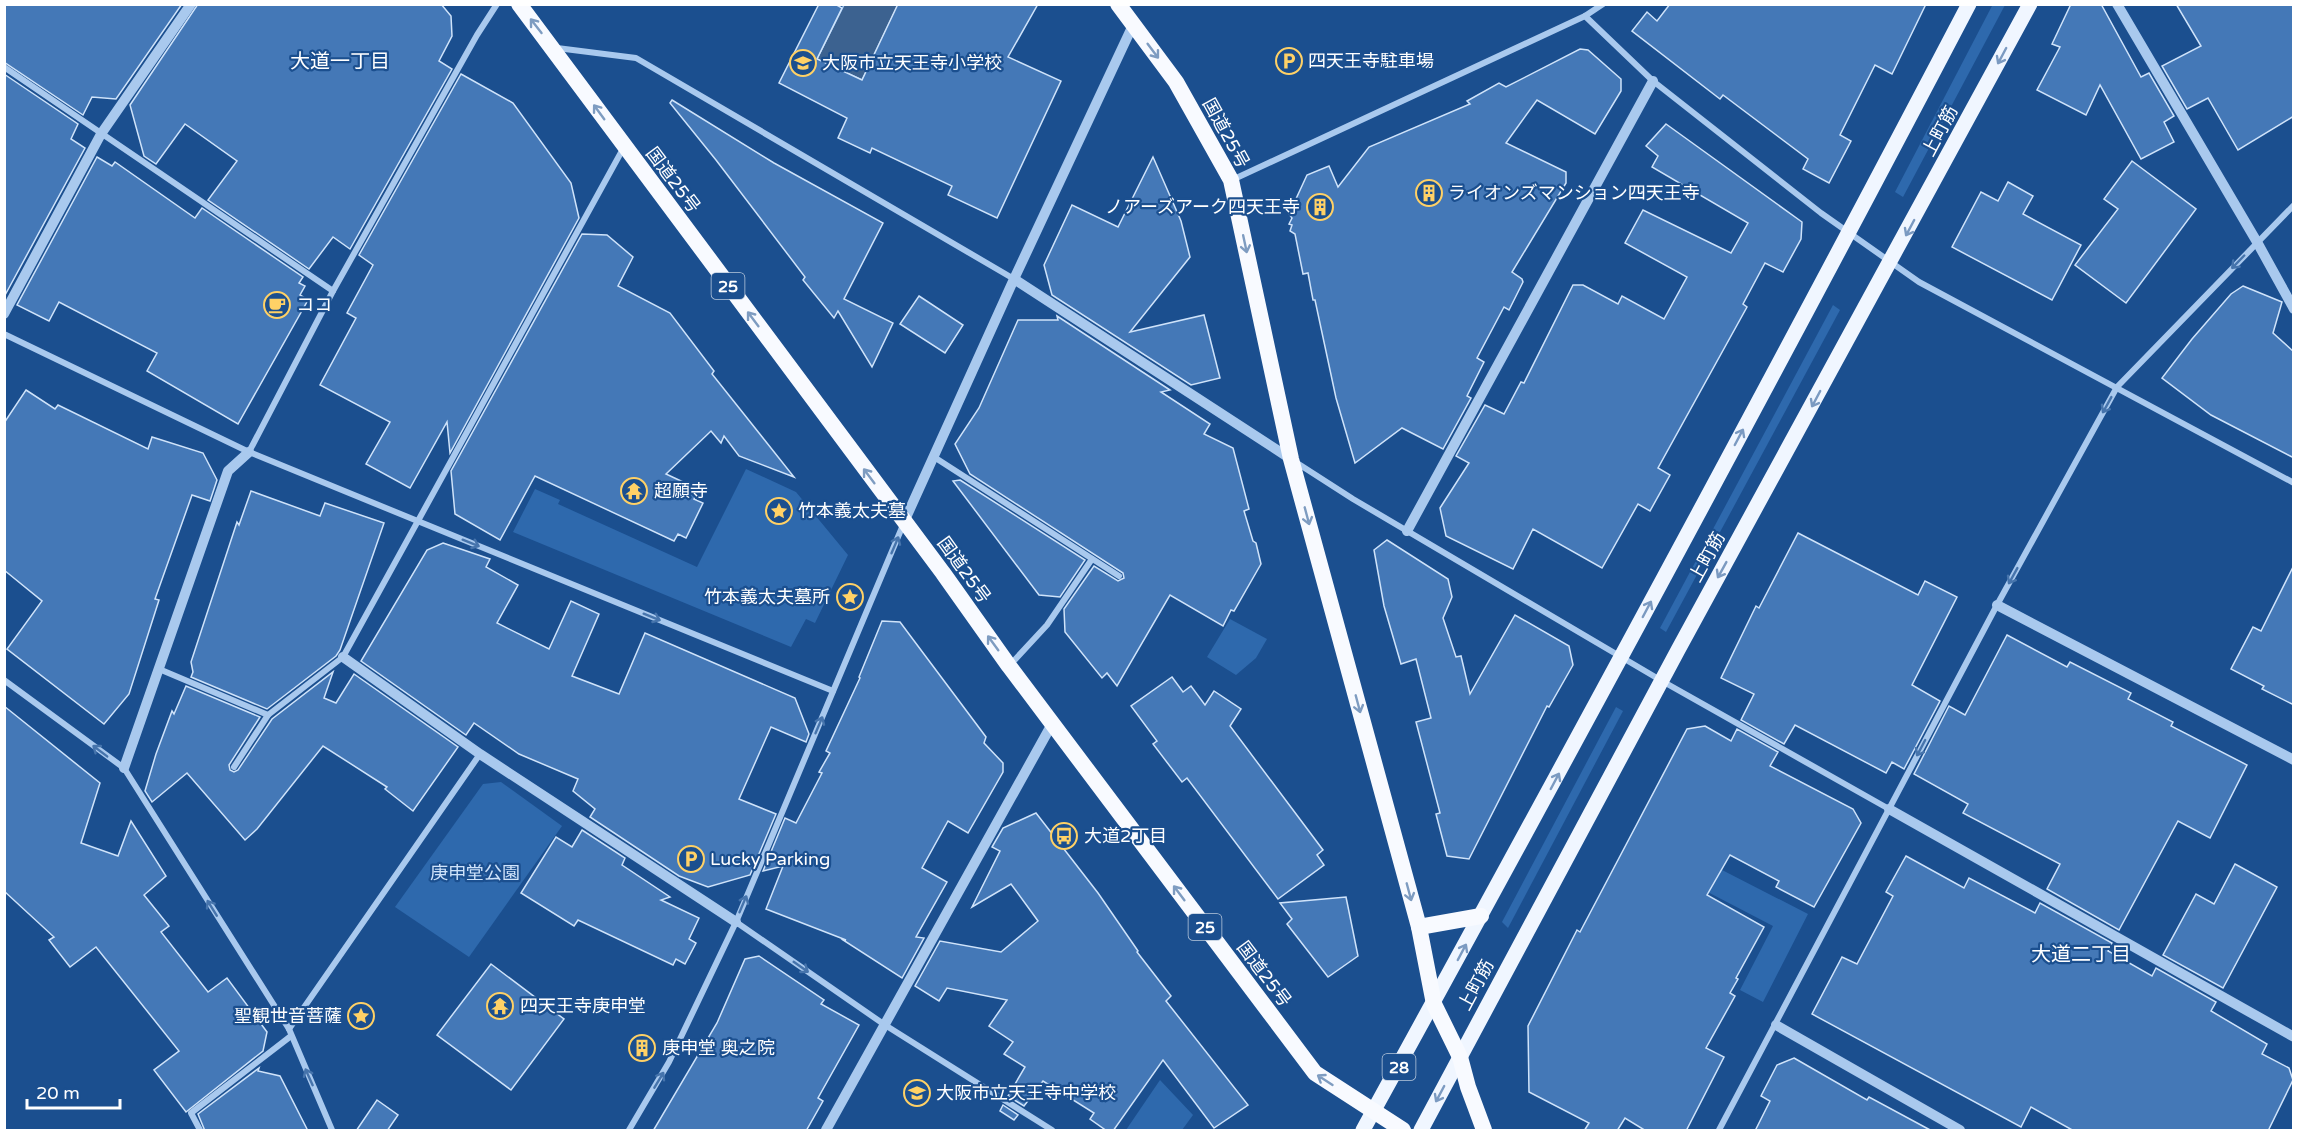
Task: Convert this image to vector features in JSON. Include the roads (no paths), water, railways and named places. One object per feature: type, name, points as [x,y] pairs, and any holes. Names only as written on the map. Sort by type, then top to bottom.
[{"type":"highway","name":"国道25号","points":[[519,4],[1052,724],[1315,1073],[1403,1131]]},
{"type":"highway","name":"国道25号","points":[[1118,4],[1176,82],[1231,180],[1291,459],[1419,927],[1434,1004],[1460,1057],[1484,1131]]},
{"type":"highway","points":[[1419,927],[1481,916]]},
{"type":"main road","name":"上町筋","points":[[1363,1131],[1434,1004],[1849,233],[1969,4]]},
{"type":"main road","name":"上町筋","points":[[1420,1131],[2030,4]]},
{"type":"street","points":[[4,314],[101,134],[191,4]]},
{"type":"street","points":[[124,768],[228,471],[249,452],[333,291],[471,45],[497,4]]},
{"type":"street","points":[[1231,180],[1585,16],[1603,4]]},
{"type":"street","points":[[2117,4],[2294,309]]},
{"type":"street","points":[[1585,16],[1653,81],[1849,233],[1918,282],[2294,483]]},
{"type":"street","points":[[629,1131],[669,1062],[735,922],[904,522],[1133,25]]},
{"type":"street","points":[[553,48],[636,58],[1014,279],[1353,499],[1407,531],[1662,681],[2294,1037]]},
{"type":"street","points":[[4,67],[333,291]]},
{"type":"street","points":[[1407,531],[1653,81]]},
{"type":"street","points":[[234,767],[268,716],[343,657],[624,147]]},
{"type":"street","points":[[1719,1131],[1996,605],[2117,387],[2294,205]]},
{"type":"street","points":[[4,334],[249,452],[833,691]]},
{"type":"street","points":[[934,457],[1119,576]]},
{"type":"street","points":[[1009,666],[1047,625],[1092,559]]},
{"type":"street","points":[[1996,605],[2294,760]]},
{"type":"street","points":[[343,657],[480,754],[885,1024],[1052,1131]]},
{"type":"street","points":[[159,669],[268,716]]},
{"type":"street","points":[[4,680],[124,768],[290,1033],[332,1131]]},
{"type":"street","points":[[826,1131],[1052,724]]},
{"type":"street","points":[[200,1131],[191,1113],[290,1033],[480,754]]},
{"type":"street","points":[[1776,1025],[1960,1131]]},
{"type":"place","name":"四天王寺駐車場","points":[[1289,61]]},
{"type":"place","name":"大阪市立天王寺小学校","points":[[803,63]]},
{"type":"place","name":"ライオンズマンション四天王寺","points":[[1429,193]]},
{"type":"place","name":"ノアーズアーク四天王寺","points":[[1320,207]]},
{"type":"place","name":"ココ","points":[[277,305]]},
{"type":"place","name":"超願寺","points":[[634,491]]},
{"type":"place","name":"竹本義太夫墓","points":[[779,511]]},
{"type":"place","name":"竹本義太夫墓所","points":[[850,597]]},
{"type":"place","name":"大道2丁目","points":[[1064,836]]},
{"type":"place","name":"Lucky Parking","points":[[691,859]]},
{"type":"place","name":"四天王寺庚申堂","points":[[500,1006]]},
{"type":"place","name":"聖観世音菩薩","points":[[361,1016]]},
{"type":"place","name":"庚申堂 奥之院","points":[[642,1048]]},
{"type":"place","name":"大阪市立天王寺中学校","points":[[917,1093]]},
{"type":"district","name":"大道一丁目","points":[[340,61]]},
{"type":"district","name":"大道二丁目","points":[[2081,954]]},
{"type":"park label","name":"庚申堂公園","points":[[475,873]]}]
